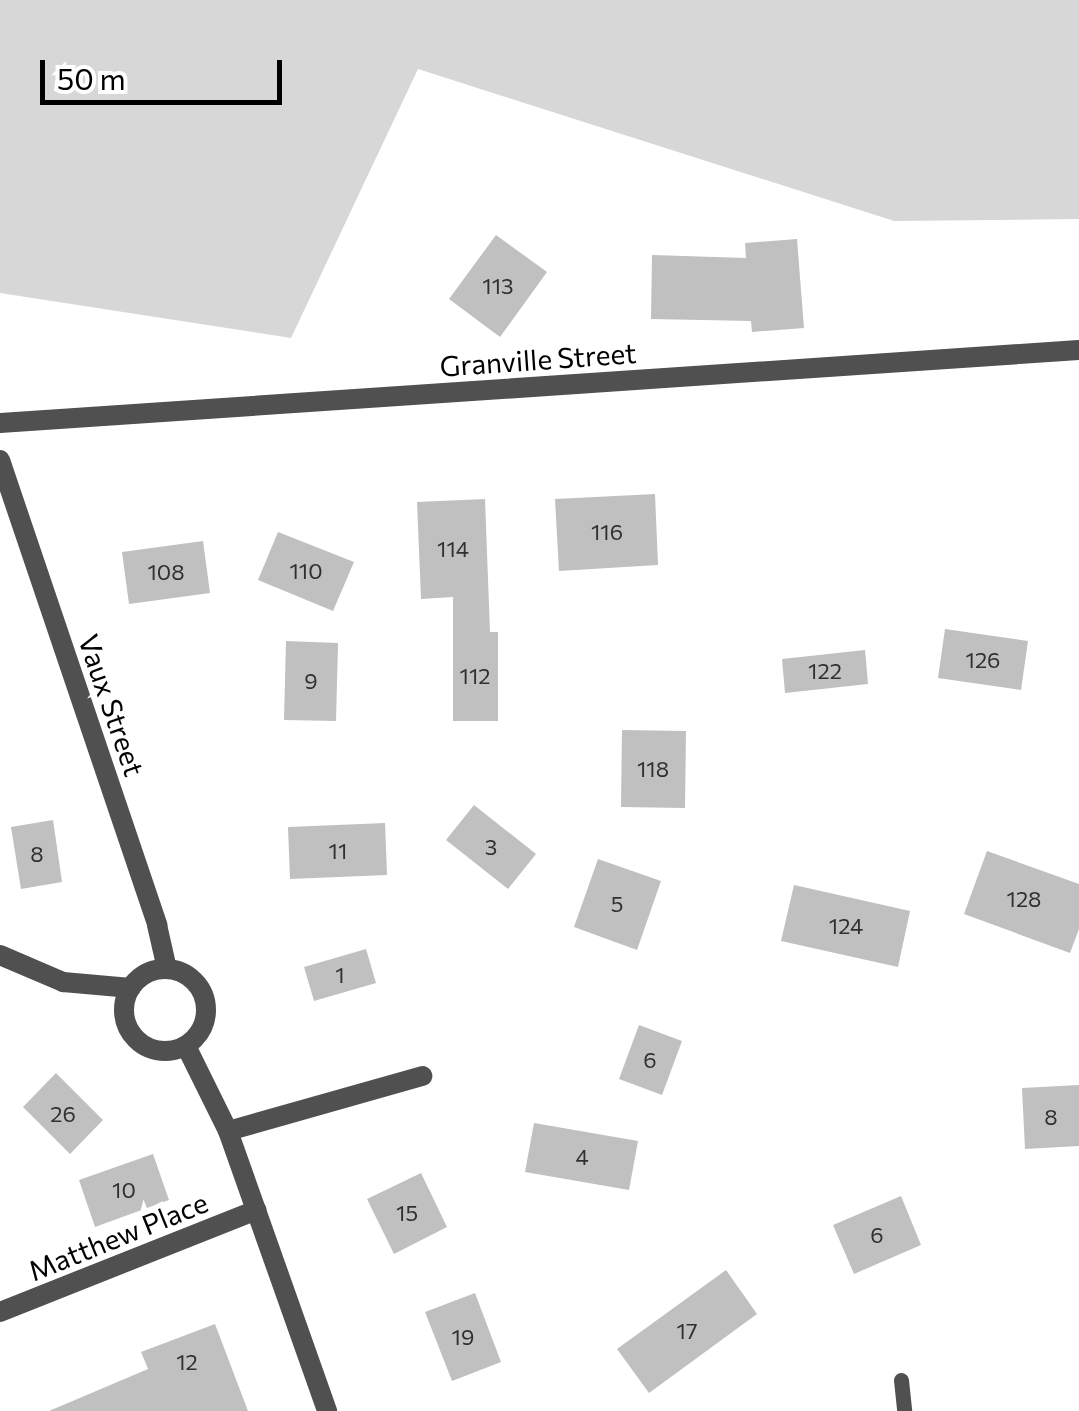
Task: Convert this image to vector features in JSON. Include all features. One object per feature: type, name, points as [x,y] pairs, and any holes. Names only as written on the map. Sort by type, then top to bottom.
[{"type":"street","name":"Granville Street","points":[[0,423],[1079,350]]},
{"type":"street","name":"Vaux Street","points":[[0,460],[157,925],[166,969]]},
{"type":"street","points":[[0,955],[63,982],[131,988]]},
{"type":"street","points":[[166,969],[191,979],[205,1000],[203,1026],[186,1046],[159,1051],[135,1039],[124,1014],[131,988],[140,977],[166,969]]},
{"type":"street","points":[[186,1046],[228,1131],[327,1411]]},
{"type":"street","points":[[228,1131],[422,1076]]},
{"type":"street","name":"Matthew Place","points":[[0,1312],[256,1210]]},
{"type":"lane","points":[[901,1380],[904,1411]]},
{"type":"shaded area","points":[[0,0],[1079,0],[1079,219],[894,221],[418,69],[291,338],[0,293]]},
{"type":"building","points":[[496,235],[547,272],[500,337],[449,299]]},
{"type":"building","points":[[797,239],[804,328],[752,332],[751,321],[651,319],[652,255],[746,258],[745,243]]},
{"type":"building","points":[[655,494],[658,565],[559,571],[555,499]]},
{"type":"building","points":[[485,499],[490,632],[498,632],[498,721],[453,721],[453,597],[421,599],[417,502]]},
{"type":"building","points":[[278,532],[354,562],[333,611],[258,580]]},
{"type":"building","points":[[203,541],[210,593],[129,604],[122,552]]},
{"type":"building","points":[[945,629],[1028,641],[1021,690],[938,678]]},
{"type":"building","points":[[286,641],[338,643],[336,721],[284,720]]},
{"type":"building","points":[[865,650],[868,684],[785,693],[782,659]]},
{"type":"building","points":[[622,730],[686,731],[685,808],[621,807]]},
{"type":"building","points":[[474,805],[536,854],[508,889],[446,840]]},
{"type":"building","points":[[53,820],[62,882],[21,889],[11,827]]},
{"type":"building","points":[[385,823],[387,875],[290,879],[288,827]]},
{"type":"building","points":[[987,851],[1079,884],[1079,929],[1070,953],[964,914]]},
{"type":"building","points":[[598,859],[661,881],[637,950],[574,927]]},
{"type":"building","points":[[794,885],[910,911],[898,967],[781,941]]},
{"type":"building","points":[[366,949],[376,983],[314,1001],[304,967]]},
{"type":"building","points":[[639,1025],[682,1041],[662,1095],[619,1079]]},
{"type":"building","points":[[56,1073],[103,1120],[70,1154],[23,1107]]},
{"type":"building","points":[[1079,1085],[1079,1146],[1025,1149],[1022,1088]]},
{"type":"building","points":[[534,1123],[638,1141],[629,1190],[525,1172]]},
{"type":"building","points":[[153,1154],[169,1200],[95,1227],[79,1180]]},
{"type":"building","points":[[421,1173],[447,1227],[394,1254],[367,1199]]},
{"type":"building","points":[[901,1196],[921,1245],[854,1274],[833,1225]]},
{"type":"building","points":[[726,1270],[757,1314],[649,1393],[617,1349]]},
{"type":"building","points":[[475,1293],[501,1362],[452,1381],[425,1312]]},
{"type":"building","points":[[215,1324],[248,1411],[49,1411],[148,1369],[141,1352]]}]
